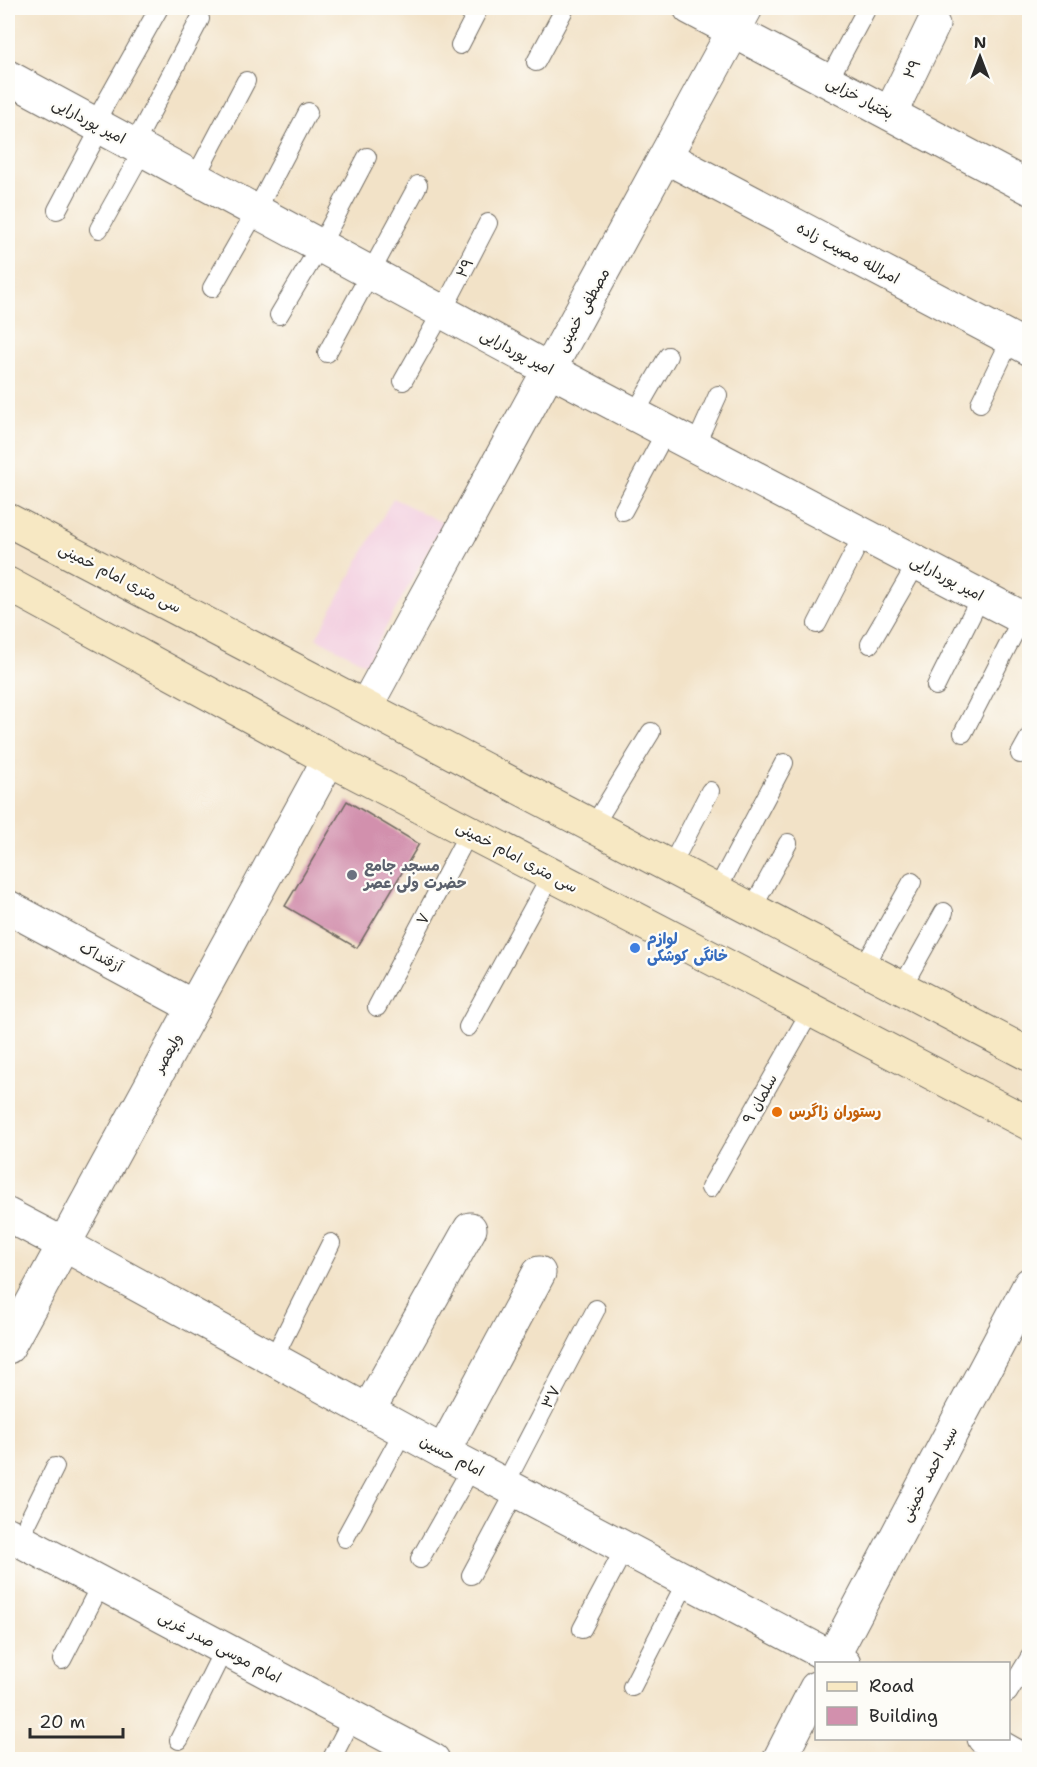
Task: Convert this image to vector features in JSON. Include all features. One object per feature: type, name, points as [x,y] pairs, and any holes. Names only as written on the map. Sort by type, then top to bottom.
[{"type":"main road","name":"سی متری امام خمینی","points":[[8,520],[1029,1052]]},
{"type":"main road","name":"سی متری امام خمینی","points":[[8,584],[329,759],[1029,1124]]},
{"type":"street","name":"بختیار خزایی","points":[[690,8],[741,19],[828,81],[1029,188]]},
{"type":"street","name":"مصطفی خمینی","points":[[366,706],[741,19]]},
{"type":"street","name":"۲۹","points":[[890,114],[933,24]]},
{"type":"street","name":"امیر پوردارایی","points":[[8,77],[634,415],[1026,620]]},
{"type":"street","name":"امرالله مصیب زاده","points":[[666,157],[1020,344]]},
{"type":"street","name":"وليعصر","points":[[8,1347],[329,759]]},
{"type":"street","name":"آزفنداک","points":[[8,907],[194,1007]]},
{"type":"street","name":"امام حسین","points":[[8,1215],[442,1452],[687,1580],[835,1661]]},
{"type":"street","points":[[368,1411],[470,1229]]},
{"type":"street","points":[[442,1452],[538,1272]]},
{"type":"street","name":"سید احمد خمینی","points":[[835,1661],[1029,1284]]},
{"type":"street","name":"امام موسی صدر غربی","points":[[13,1538],[433,1760]]},
{"type":"street","points":[[779,1760],[815,1690]]},
{"type":"street","points":[[988,1740],[1023,1760]]},
{"type":"lane","points":[[57,210],[159,8]]},
{"type":"lane","points":[[460,45],[479,8]]},
{"type":"lane","points":[[536,62],[565,8]]},
{"type":"lane","points":[[828,81],[867,8]]},
{"type":"lane","points":[[99,229],[200,19]]},
{"type":"lane","points":[[195,178],[246,81]]},
{"type":"lane","points":[[212,288],[308,112]]},
{"type":"lane","points":[[279,315],[320,246],[367,158]]},
{"type":"lane","points":[[327,353],[418,185]]},
{"type":"lane","name":"۲۹","points":[[403,381],[488,224]]},
{"type":"lane","points":[[980,403],[1020,344]]},
{"type":"lane","points":[[634,415],[668,356]]},
{"type":"lane","points":[[695,446],[718,395]]},
{"type":"lane","points":[[622,511],[666,431]]},
{"type":"lane","points":[[818,624],[863,534]]},
{"type":"lane","points":[[870,644],[917,562]]},
{"type":"lane","points":[[936,686],[981,596]]},
{"type":"lane","points":[[963,734],[1026,620]]},
{"type":"lane","points":[[594,825],[651,732]]},
{"type":"lane","points":[[1020,754],[1029,736]]},
{"type":"lane","points":[[717,890],[784,762]]},
{"type":"lane","points":[[671,866],[710,791]]},
{"type":"lane","name":"۷","points":[[377,1007],[469,832]]},
{"type":"lane","points":[[753,909],[788,843]]},
{"type":"lane","points":[[468,1027],[551,875]]},
{"type":"lane","points":[[864,967],[912,882]]},
{"type":"lane","points":[[902,987],[944,912]]},
{"type":"lane","name":"سلمان ۹","points":[[710,1188],[811,1010]]},
{"type":"lane","points":[[273,1359],[331,1243]]},
{"type":"lane","name":"۳۷","points":[[471,1575],[596,1309]]},
{"type":"lane","points":[[345,1538],[404,1430]]},
{"type":"lane","points":[[13,1538],[55,1467]]},
{"type":"lane","points":[[420,1559],[472,1467]]},
{"type":"lane","points":[[582,1629],[625,1548]]},
{"type":"lane","points":[[632,1688],[687,1580]]},
{"type":"lane","points":[[62,1660],[101,1584]]},
{"type":"lane","points":[[178,1740],[224,1648]]},
{"type":"lane","points":[[1010,1690],[1029,1657]]},
{"type":"lane","points":[[332,1760],[353,1717]]},
{"type":"shaded area","points":[[393,498],[443,523],[366,664],[316,638]]},
{"type":"building","name":"مسجد جامع حضرت ولی عصر","points":[[347,801],[419,844],[357,948],[285,906]]},
{"type":"place","name":"مسجد جامع حضرت ولی عصر","points":[[352,875]]},
{"type":"place","name":"لوازم خانگی کوشکی","points":[[635,948]]},
{"type":"place","name":"رستوران زاگرس","points":[[777,1112]]}]
